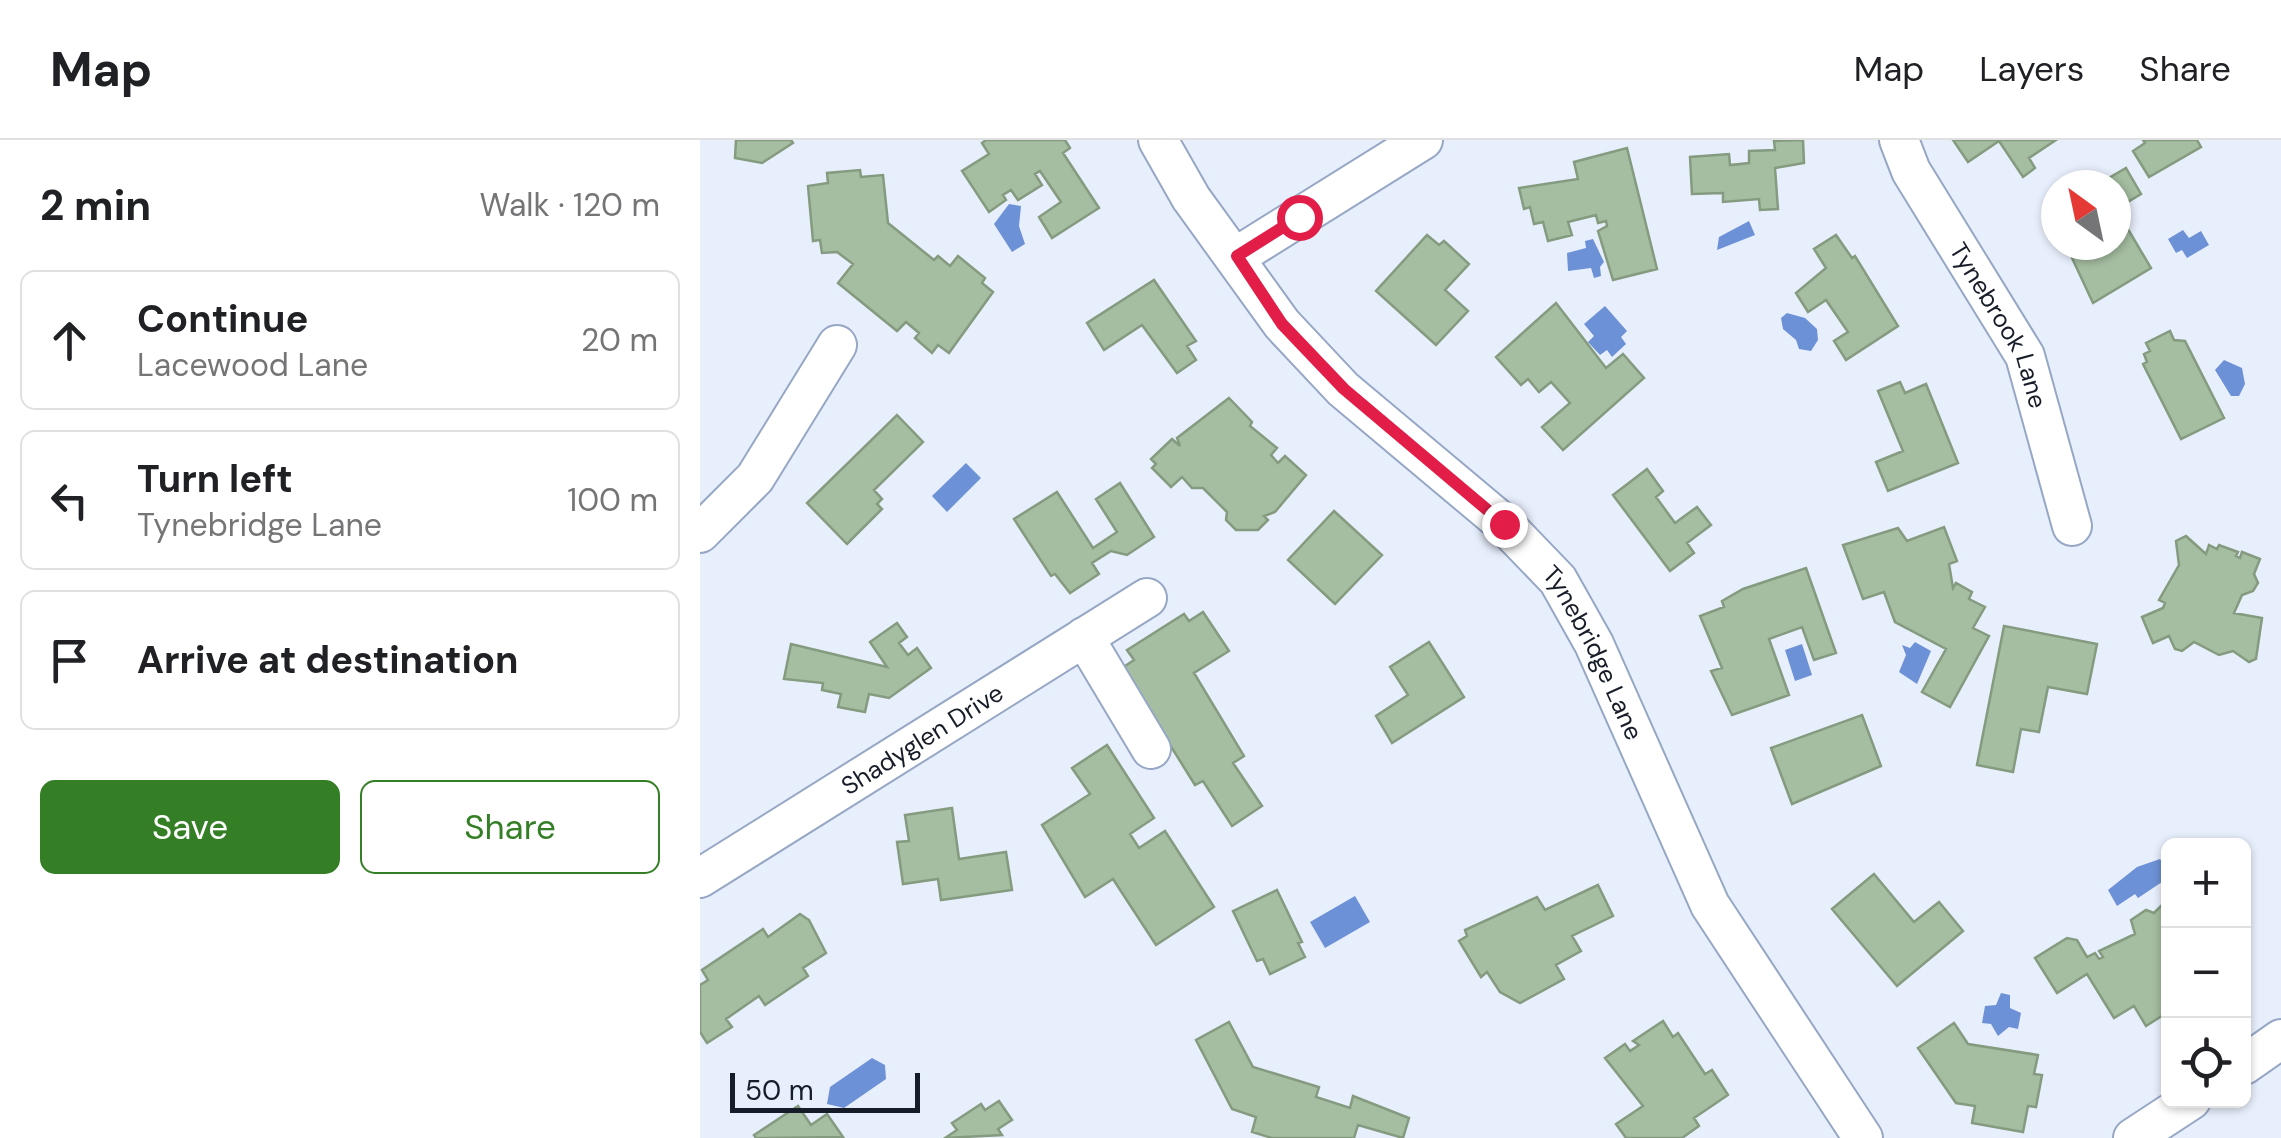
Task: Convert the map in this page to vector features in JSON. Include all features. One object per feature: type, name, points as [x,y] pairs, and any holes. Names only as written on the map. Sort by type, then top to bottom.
[{"type":"street","name":"Tynebridge Lane","points":[[1158,140],[1191,198],[1237,256],[1282,324],[1344,389],[1504,524],[1558,580],[1594,644],[1710,905],[1863,1138]]},
{"type":"street","points":[[1237,256],[1423,140]]},
{"type":"street","name":"Tynebrook Lane","points":[[1899,140],[1911,171],[2025,356],[2072,526]]},
{"type":"street","points":[[700,533],[755,478],[836,345]]},
{"type":"street","name":"Shadyglen Drive","points":[[700,878],[1146,598]]},
{"type":"street","points":[[1084,638],[1152,749]]},
{"type":"street","points":[[2251,1060],[2281,1040]]},
{"type":"street","points":[[2133,1138],[2179,1108]]},
{"type":"water","points":[[1009,204],[1021,206],[1019,226],[1025,244],[1012,252],[994,224]]},
{"type":"water","points":[[1749,221],[1755,235],[1717,250],[1719,237]]},
{"type":"water","points":[[2183,230],[2189,238],[2201,231],[2209,245],[2187,258],[2182,250],[2176,253],[2168,239]]},
{"type":"water","points":[[1593,239],[1604,262],[1601,276],[1594,278],[1591,268],[1568,271],[1567,253],[1586,248],[1585,241]]},
{"type":"water","points":[[1605,306],[1627,331],[1621,337],[1626,344],[1612,357],[1607,350],[1600,355],[1588,342],[1594,336],[1584,324]]},
{"type":"water","points":[[1787,313],[1805,318],[1817,329],[1818,340],[1811,351],[1799,349],[1796,340],[1783,329],[1781,318]]},
{"type":"water","points":[[2224,360],[2242,368],[2245,384],[2239,396],[2231,396],[2215,370]]},
{"type":"water","points":[[966,463],[981,478],[947,512],[932,496]]},
{"type":"water","points":[[1915,642],[1931,651],[1917,684],[1899,672],[1906,655],[1902,645],[1910,648]]},
{"type":"water","points":[[1802,644],[1812,675],[1795,681],[1785,650]]},
{"type":"water","points":[[2160,859],[2161,883],[2117,906],[2108,890],[2137,867]]},
{"type":"water","points":[[1355,896],[1370,922],[1325,948],[1310,922]]},
{"type":"water","points":[[2001,993],[2010,995],[2010,1008],[2021,1013],[2018,1029],[2009,1027],[1998,1036],[1991,1024],[1982,1023],[1985,1006],[1996,1005]]},
{"type":"water","points":[[872,1058],[885,1065],[886,1079],[844,1108],[827,1104],[830,1087]]},
{"type":"building","points":[[736,140],[793,143],[762,163],[735,158]]},
{"type":"building","points":[[1065,140],[1070,148],[1063,153],[1099,208],[1052,238],[1039,217],[1061,202],[1040,171],[1035,174],[1042,185],[1018,200],[1011,190],[1003,195],[1006,200],[989,212],[962,171],[989,154],[982,143]]},
{"type":"building","points":[[1803,140],[1804,163],[1775,168],[1778,209],[1760,210],[1759,199],[1723,202],[1723,193],[1692,194],[1690,157],[1729,154],[1730,165],[1749,163],[1749,151],[1775,150],[1774,141]]},
{"type":"building","points":[[1953,140],[2056,140],[2029,158],[2035,168],[2023,177],[1999,141],[1968,162]]},
{"type":"building","points":[[2143,140],[2197,140],[2201,147],[2149,177],[2133,151],[2145,143]]},
{"type":"building","points":[[1627,148],[1657,269],[1613,280],[1598,231],[1607,226],[1606,221],[1598,223],[1596,215],[1568,222],[1572,235],[1548,241],[1543,222],[1534,224],[1530,207],[1524,209],[1519,188],[1578,179],[1574,162]]},
{"type":"building","points":[[860,170],[861,177],[883,175],[888,223],[934,260],[938,256],[950,266],[958,256],[985,278],[982,283],[993,292],[949,353],[938,345],[932,353],[915,338],[919,333],[906,322],[897,331],[838,283],[853,264],[837,252],[822,253],[820,240],[813,241],[808,186],[828,183],[827,173]]},
{"type":"building","points":[[2131,177],[2141,194],[2131,200]]},
{"type":"building","points":[[2131,234],[2151,268],[2093,303],[2073,260],[2131,260]]},
{"type":"building","points":[[1427,235],[1439,245],[1444,241],[1469,264],[1445,290],[1468,311],[1436,345],[1376,291]]},
{"type":"building","points":[[1836,235],[1852,258],[1855,256],[1898,326],[1846,360],[1834,341],[1848,332],[1826,300],[1808,312],[1796,293],[1826,268],[1814,249]]},
{"type":"building","points":[[1154,280],[1196,341],[1187,346],[1196,360],[1177,373],[1142,325],[1104,350],[1087,323]]},
{"type":"building","points":[[1556,303],[1606,368],[1623,354],[1644,378],[1563,450],[1542,427],[1570,403],[1551,382],[1539,392],[1528,379],[1521,385],[1496,357]]},
{"type":"building","points":[[2170,331],[2174,340],[2185,341],[2224,418],[2181,439],[2143,364],[2147,362],[2144,354],[2150,351],[2146,343]]},
{"type":"building","points":[[1900,382],[1905,393],[1926,384],[1958,463],[1888,491],[1876,462],[1903,451],[1878,391]]},
{"type":"building","points":[[1229,398],[1252,422],[1250,426],[1277,448],[1271,455],[1278,463],[1285,456],[1306,475],[1275,512],[1264,516],[1268,520],[1258,530],[1236,530],[1226,520],[1227,512],[1203,488],[1192,488],[1182,477],[1171,487],[1152,468],[1156,464],[1151,459],[1172,439],[1180,446],[1177,438]]},
{"type":"building","points":[[897,415],[923,442],[874,490],[882,499],[877,504],[882,509],[847,544],[807,503]]},
{"type":"building","points":[[1647,469],[1663,491],[1656,497],[1675,523],[1697,507],[1711,525],[1687,543],[1694,553],[1670,571],[1613,495]]},
{"type":"building","points":[[1120,483],[1154,537],[1127,555],[1111,551],[1092,563],[1099,574],[1070,593],[1055,574],[1051,576],[1014,519],[1057,492],[1093,548],[1117,532],[1096,499]]},
{"type":"building","points":[[1334,511],[1382,555],[1335,604],[1288,560]]},
{"type":"building","points":[[1944,527],[1957,561],[1949,564],[1953,588],[1956,583],[1972,592],[1969,599],[1985,607],[1973,628],[1989,636],[1950,707],[1922,692],[1946,649],[1895,622],[1884,592],[1863,599],[1843,545],[1898,528],[1907,541]]},
{"type":"building","points":[[2186,536],[2206,554],[2209,545],[2217,549],[2219,545],[2238,552],[2236,556],[2240,558],[2242,552],[2260,559],[2254,574],[2258,583],[2253,591],[2242,595],[2234,613],[2262,618],[2256,659],[2249,662],[2233,651],[2219,655],[2194,642],[2182,651],[2175,649],[2169,636],[2153,643],[2142,617],[2163,608],[2165,603],[2159,600],[2179,565],[2176,541]]},
{"type":"building","points":[[1806,568],[1836,653],[1814,660],[1802,627],[1769,639],[1789,695],[1732,715],[1711,671],[1722,668],[1700,616],[1724,607],[1722,601],[1743,589]]},
{"type":"building","points":[[1203,612],[1229,651],[1194,673],[1244,756],[1233,763],[1262,806],[1232,826],[1203,781],[1195,785],[1122,668],[1134,660],[1127,650],[1184,614],[1189,621]]},
{"type":"building","points":[[897,623],[907,637],[899,643],[908,655],[917,648],[931,668],[889,698],[869,694],[865,712],[838,707],[841,694],[822,690],[823,683],[784,679],[791,644],[887,667],[870,642]]},
{"type":"building","points":[[2004,626],[2097,644],[2087,694],[2048,687],[2039,732],[2021,729],[2013,772],[1977,765]]},
{"type":"building","points":[[1429,642],[1464,697],[1392,743],[1376,716],[1408,695],[1390,667]]},
{"type":"building","points":[[1862,715],[1881,766],[1792,804],[1771,748]]},
{"type":"building","points":[[1107,745],[1154,818],[1130,834],[1139,848],[1165,831],[1214,907],[1156,945],[1113,879],[1085,897],[1042,825],[1090,794],[1072,768]]},
{"type":"building","points":[[952,808],[959,859],[1006,852],[1012,890],[941,900],[938,879],[903,884],[897,842],[909,841],[905,815]]},
{"type":"building","points":[[1874,874],[1914,922],[1939,902],[1963,931],[1897,986],[1832,909]]},
{"type":"building","points":[[1598,885],[1613,916],[1572,936],[1581,951],[1556,965],[1564,979],[1520,1003],[1500,992],[1487,972],[1481,977],[1459,941],[1467,936],[1465,930],[1537,897],[1545,910]]},
{"type":"building","points":[[1277,890],[1302,942],[1298,943],[1305,957],[1270,974],[1263,959],[1257,961],[1233,911]]},
{"type":"building","points":[[2161,906],[2161,1016],[2146,1026],[2134,1006],[2114,1018],[2087,974],[2057,993],[2035,958],[2067,938],[2077,940],[2087,957],[2095,953],[2099,959],[2103,957],[2099,951],[2135,934],[2131,920],[2146,910],[2154,913]]},
{"type":"building","points":[[800,914],[809,920],[826,953],[803,968],[808,976],[765,1005],[759,996],[726,1019],[732,1027],[707,1043],[700,1032],[700,985],[708,980],[702,970],[763,929],[768,937]]},
{"type":"building","points":[[1663,1021],[1673,1037],[1678,1033],[1705,1074],[1712,1070],[1728,1095],[1694,1118],[1699,1126],[1682,1138],[1626,1138],[1616,1124],[1643,1106],[1605,1058],[1625,1044],[1630,1051],[1639,1045],[1633,1041]]},
{"type":"building","points":[[1229,1022],[1253,1067],[1319,1087],[1316,1097],[1350,1108],[1353,1096],[1409,1118],[1403,1138],[1358,1125],[1354,1138],[1272,1138],[1252,1132],[1256,1117],[1232,1109],[1196,1040]]},
{"type":"building","points":[[1954,1023],[1968,1044],[2038,1055],[2034,1074],[2042,1075],[2036,1107],[2028,1106],[2023,1132],[1972,1123],[1975,1106],[1956,1103],[1918,1048]]},
{"type":"building","points":[[999,1101],[1012,1120],[998,1129],[1002,1135],[945,1138],[957,1130],[952,1123],[981,1104],[985,1110]]},
{"type":"building","points":[[798,1106],[811,1125],[827,1114],[843,1137],[756,1138],[754,1135]]},
{"type":"route","points":[[1299,217],[1237,256],[1282,324],[1344,389],[1504,524]]}]
